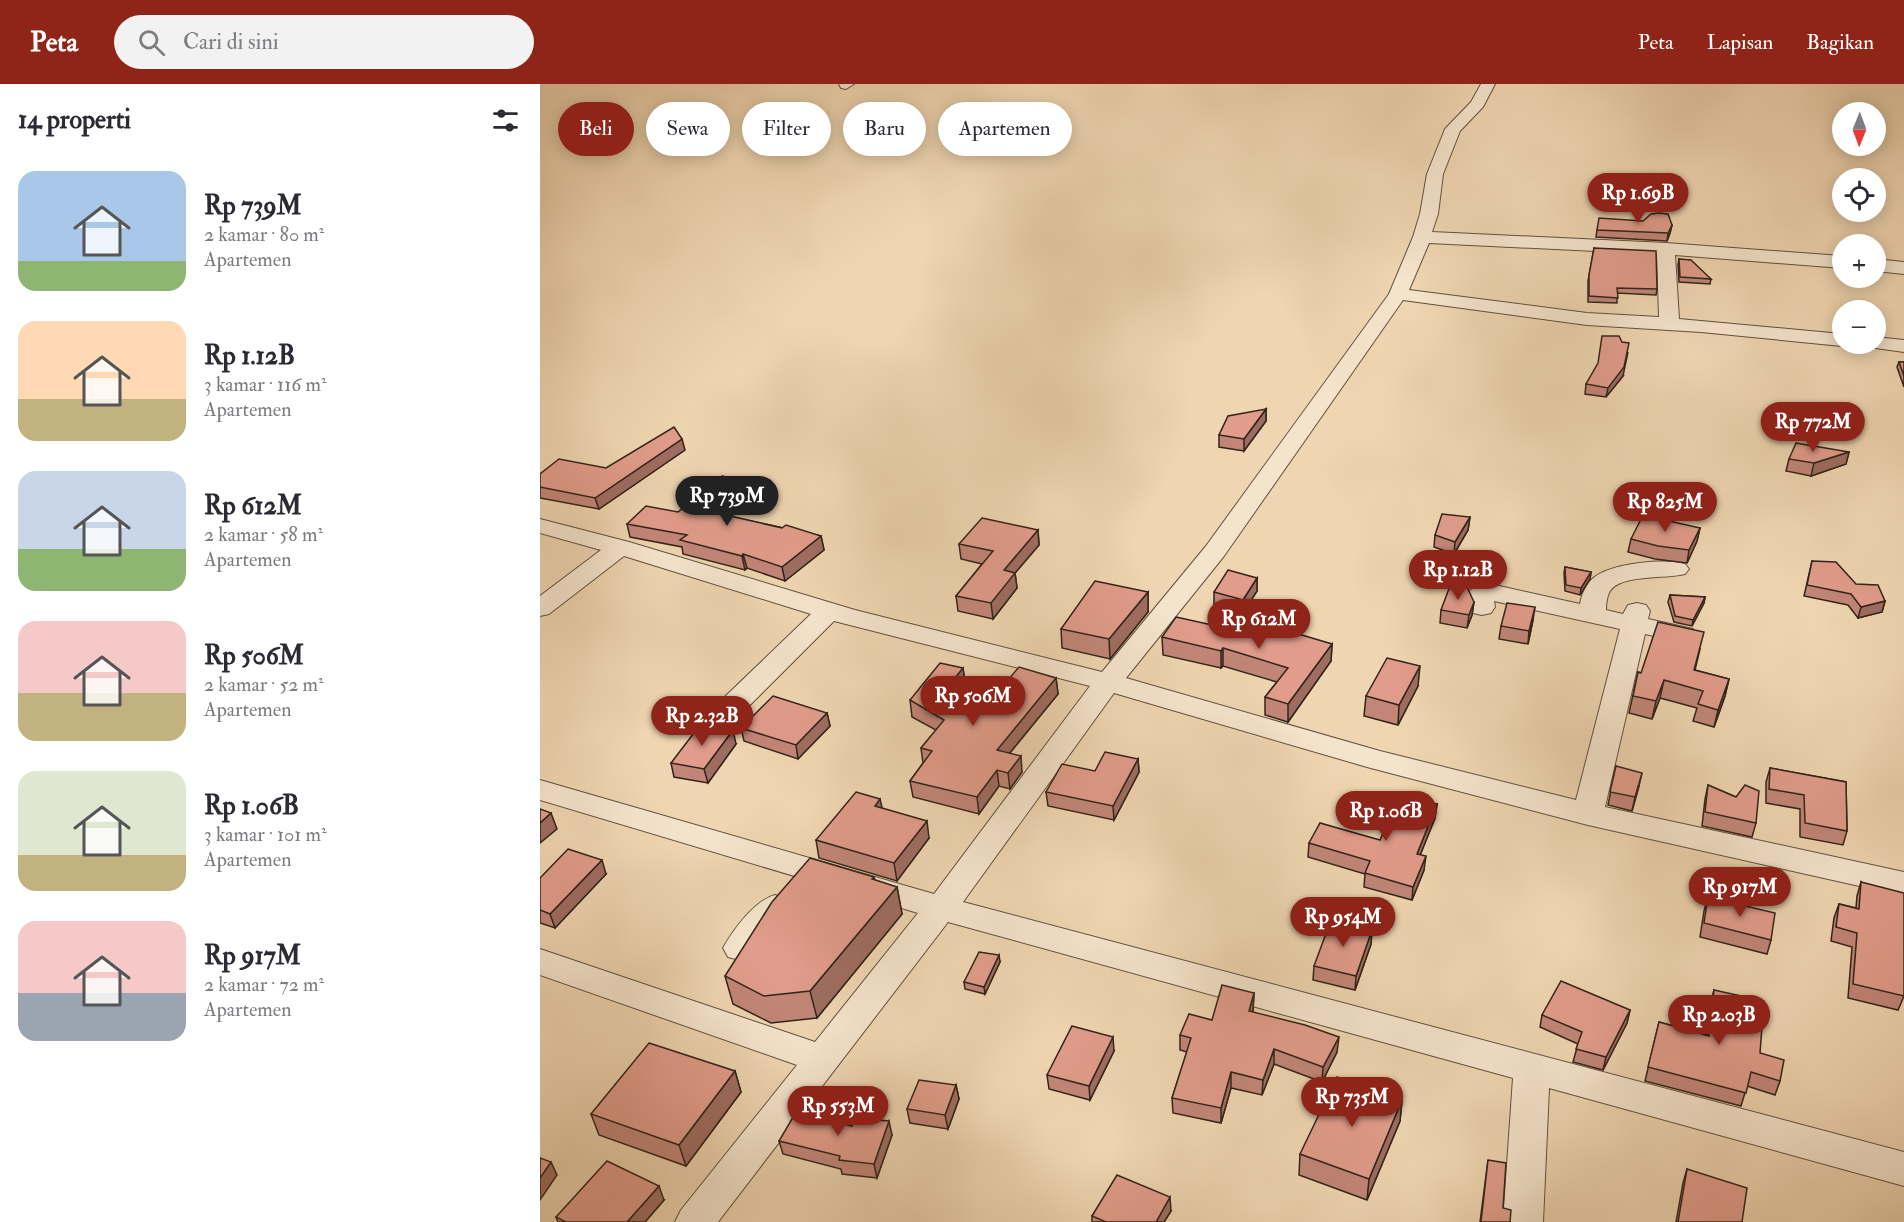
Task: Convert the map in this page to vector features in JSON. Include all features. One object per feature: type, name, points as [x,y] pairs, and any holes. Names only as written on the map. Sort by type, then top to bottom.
[{"type":"street","points":[[695,1222],[941,908],[1108,682],[1215,551],[1398,294],[1422,237],[1429,214],[1436,174],[1453,129],[1478,104],[1488,84]]},
{"type":"street","points":[[1422,237],[1666,249],[1832,261]]},
{"type":"street","points":[[1666,249],[1669,324]]},
{"type":"street","points":[[1886,266],[1904,268]]},
{"type":"street","points":[[1398,294],[1587,320],[1669,324],[1832,339]]},
{"type":"street","points":[[1886,344],[1904,346]]},
{"type":"street","points":[[540,526],[620,547],[829,611],[1108,682],[1377,760],[1588,814],[1904,884]]},
{"type":"street","points":[[540,608],[620,547]]},
{"type":"street","points":[[1592,614],[1599,586],[1611,578],[1641,572],[1676,569]]},
{"type":"street","points":[[1482,607],[1481,592],[1486,591],[1592,614],[1636,618],[1684,634]]},
{"type":"street","points":[[719,719],[829,611]]},
{"type":"street","points":[[1588,814],[1636,618]]},
{"type":"street","points":[[540,790],[941,908],[1904,1168]]},
{"type":"street","points":[[740,948],[807,870]]},
{"type":"street","points":[[540,962],[824,1060]]},
{"type":"street","points":[[1523,1222],[1532,1068]]},
{"type":"building","points":[[1651,214],[1668,214],[1672,225],[1668,233],[1597,230],[1599,218],[1643,221]]},
{"type":"building","points":[[1594,248],[1656,251],[1657,289],[1617,288],[1618,298],[1589,296],[1589,275]]},
{"type":"building","points":[[1679,259],[1691,260],[1711,279],[1680,277]]},
{"type":"building","points":[[1602,336],[1619,336],[1622,342],[1629,343],[1624,367],[1608,388],[1586,384],[1598,363]]},
{"type":"building","points":[[1899,362],[1904,362],[1904,376]]},
{"type":"building","points":[[1266,409],[1244,439],[1219,435],[1228,416]]},
{"type":"building","points":[[674,427],[682,439],[595,498],[540,487],[540,474],[559,459],[606,468]]},
{"type":"building","points":[[1796,443],[1849,452],[1814,463],[1789,459]]},
{"type":"building","points":[[722,476],[749,482],[713,512],[782,528],[786,525],[821,536],[782,567],[743,554],[742,556],[680,540],[687,535],[627,524],[646,506],[678,512]]},
{"type":"building","points":[[1442,514],[1470,517],[1455,542],[1435,535]]},
{"type":"building","points":[[1643,515],[1700,528],[1689,550],[1658,546],[1631,539]]},
{"type":"building","points":[[982,518],[1038,530],[1004,570],[1015,573],[991,603],[956,596],[993,551],[959,544]]},
{"type":"building","points":[[1812,561],[1836,562],[1856,584],[1878,585],[1885,601],[1861,607],[1851,594],[1807,585]]},
{"type":"building","points":[[1565,567],[1591,572],[1581,588],[1566,585]]},
{"type":"building","points":[[1228,570],[1257,578],[1243,600],[1214,592]]},
{"type":"building","points":[[1095,581],[1148,592],[1109,639],[1061,629]]},
{"type":"building","points":[[1450,586],[1467,587],[1474,602],[1469,615],[1441,610]]},
{"type":"building","points":[[1670,595],[1705,597],[1693,620],[1675,616]]},
{"type":"building","points":[[1507,603],[1535,607],[1529,631],[1501,626]]},
{"type":"building","points":[[1176,617],[1257,635],[1265,624],[1332,644],[1288,704],[1265,697],[1288,668],[1223,648],[1221,651],[1162,637]]},
{"type":"building","points":[[1658,622],[1704,632],[1694,670],[1729,679],[1718,710],[1698,704],[1703,691],[1664,680],[1656,701],[1633,696],[1638,672],[1641,673]]},
{"type":"building","points":[[1387,658],[1420,666],[1399,705],[1366,696]]},
{"type":"building","points":[[940,663],[963,668],[954,679],[998,692],[1019,667],[1056,678],[997,750],[1021,756],[1008,773],[997,770],[977,797],[910,781],[932,751],[921,748],[944,720],[910,700]]},
{"type":"building","points":[[773,696],[827,713],[796,745],[741,728]]},
{"type":"building","points":[[700,725],[733,730],[704,769],[671,763]]},
{"type":"building","points":[[1105,752],[1138,759],[1113,806],[1046,792],[1062,764],[1095,771]]},
{"type":"building","points":[[1616,766],[1642,773],[1635,797],[1610,792]]},
{"type":"building","points":[[1770,768],[1846,782],[1847,831],[1805,823],[1804,795],[1769,789]]},
{"type":"building","points":[[1708,785],[1736,797],[1745,785],[1759,791],[1756,823],[1705,812]]},
{"type":"building","points":[[856,792],[880,799],[875,806],[927,821],[894,863],[816,840]]},
{"type":"building","points":[[1400,795],[1437,804],[1417,854],[1426,856],[1413,887],[1365,873],[1370,861],[1309,843],[1320,823],[1380,840]]},
{"type":"building","points":[[540,809],[551,813],[540,823]]},
{"type":"building","points":[[568,849],[602,860],[550,914],[540,910],[540,878]]},
{"type":"building","points":[[810,858],[874,877],[872,879],[897,887],[810,991],[764,996],[725,976],[772,902]]},
{"type":"building","points":[[1861,882],[1904,893],[1904,996],[1853,984],[1857,933],[1836,927],[1839,904],[1859,909]]},
{"type":"building","points":[[1708,897],[1775,913],[1771,940],[1704,923]]},
{"type":"building","points":[[1331,920],[1372,930],[1356,976],[1314,966]]},
{"type":"building","points":[[979,952],[999,955],[984,987],[964,982]]},
{"type":"building","points":[[1561,981],[1630,1010],[1606,1057],[1576,1049],[1582,1032],[1542,1015]]},
{"type":"building","points":[[1222,985],[1254,993],[1249,1011],[1305,1025],[1339,1037],[1323,1067],[1274,1049],[1263,1080],[1231,1072],[1221,1108],[1172,1098],[1191,1038],[1180,1035],[1189,1014],[1212,1020]]},
{"type":"building","points":[[1714,990],[1764,1001],[1760,1053],[1784,1060],[1780,1081],[1751,1072],[1746,1093],[1648,1067],[1659,1022],[1709,1036]]},
{"type":"building","points":[[1072,1026],[1113,1037],[1089,1086],[1047,1075]]},
{"type":"building","points":[[649,1043],[735,1071],[679,1145],[591,1114]]},
{"type":"building","points":[[1337,1077],[1402,1100],[1369,1179],[1300,1154]]},
{"type":"building","points":[[919,1080],[956,1085],[945,1115],[907,1109]]},
{"type":"building","points":[[796,1112],[852,1126],[854,1118],[889,1121],[874,1164],[839,1160],[840,1156],[779,1141]]},
{"type":"building","points":[[540,1158],[551,1162],[540,1178]]},
{"type":"building","points":[[1488,1160],[1506,1163],[1503,1208],[1511,1210],[1510,1222],[1481,1222]]},
{"type":"building","points":[[607,1161],[659,1186],[627,1222],[566,1222],[556,1217]]},
{"type":"building","points":[[1687,1169],[1747,1188],[1742,1222],[1678,1222]]},
{"type":"building","points":[[1117,1175],[1170,1197],[1156,1222],[1106,1222],[1092,1216]]}]
